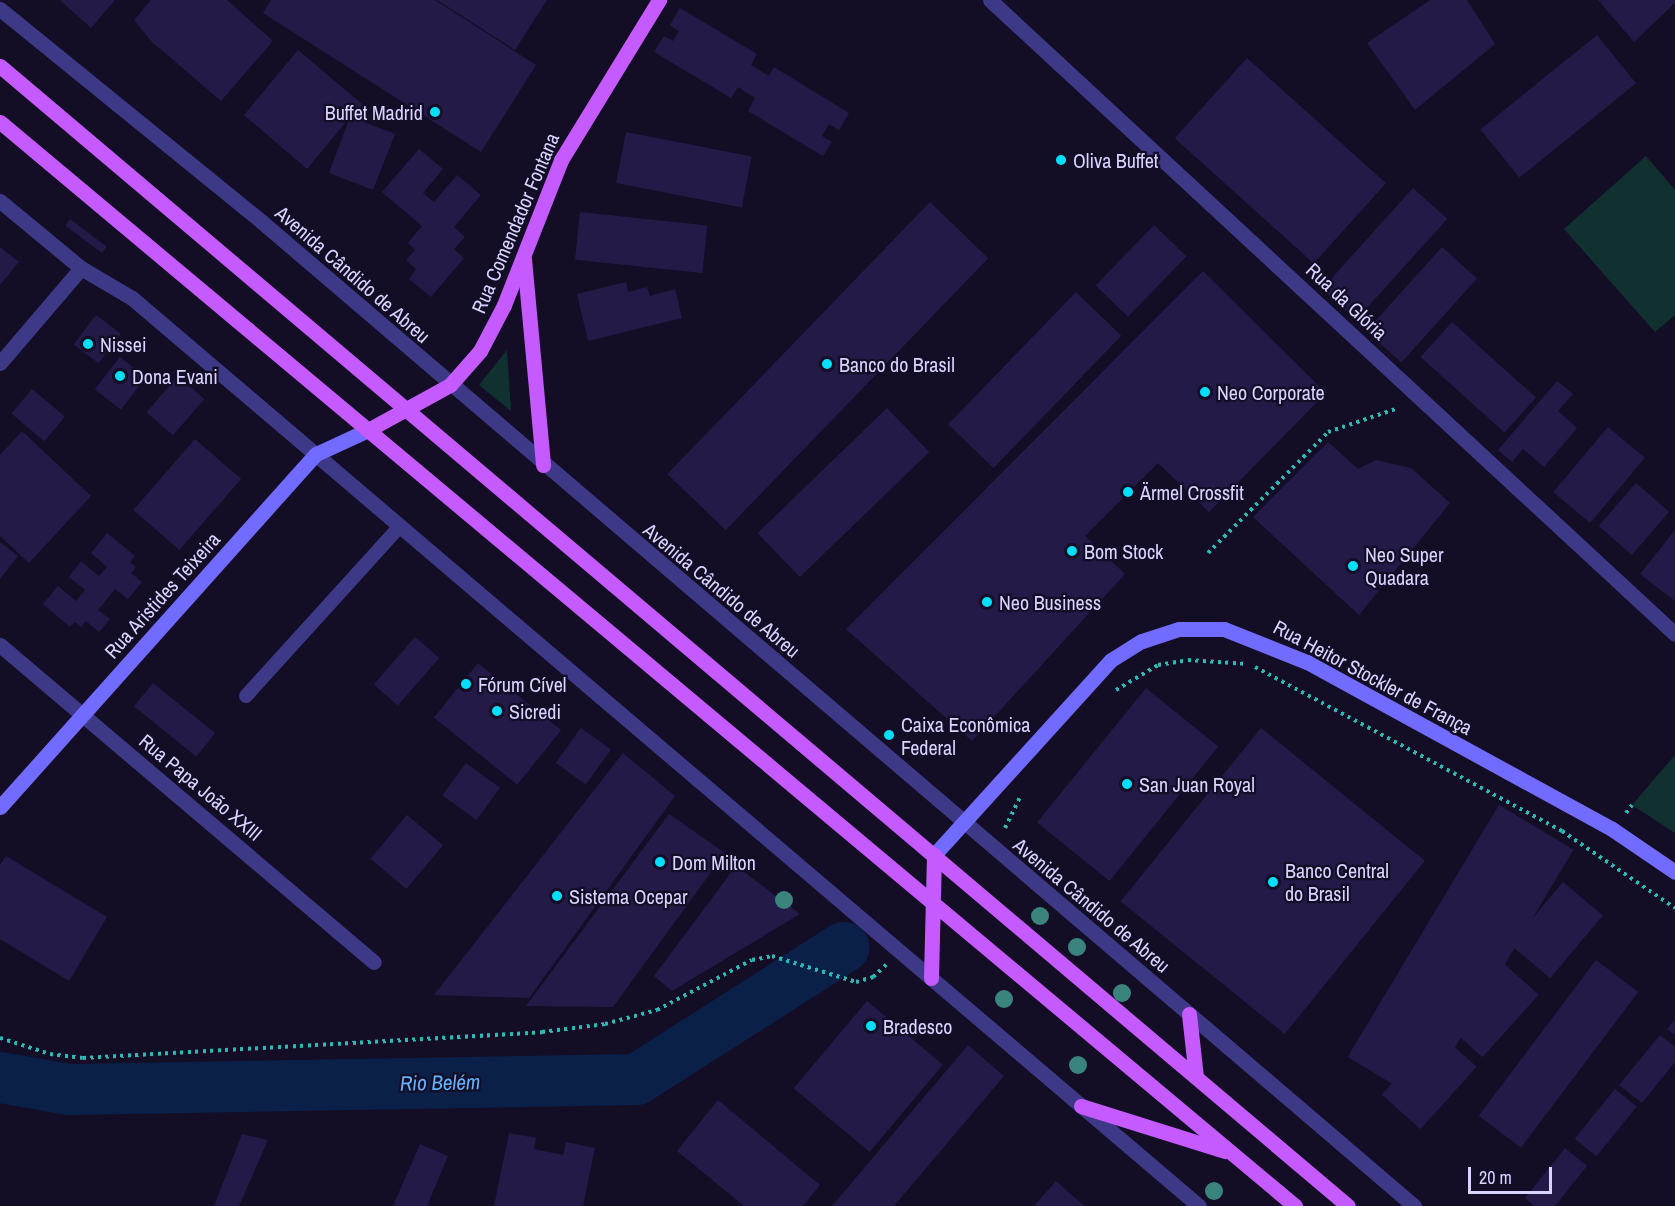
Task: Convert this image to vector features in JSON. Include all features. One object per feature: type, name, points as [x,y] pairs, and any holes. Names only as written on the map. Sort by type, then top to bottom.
[{"type":"main road","name":"Rua Comendador Fontana","points":[[369,430],[450,385],[492,332],[548,189],[576,132],[659,0]]},
{"type":"main road","points":[[0,66],[1348,1206]]},
{"type":"main road","points":[[0,122],[1295,1206]]},
{"type":"main road","points":[[523,256],[543,465]]},
{"type":"main road","name":"Rua Aristides Teixeira","points":[[0,807],[316,454],[369,430]]},
{"type":"main road","name":"Rua Heitor Stockler de França","points":[[934,855],[1111,660],[1142,641],[1179,629],[1224,629],[1307,662],[1612,829],[1675,872]]},
{"type":"main road","points":[[932,978],[934,855]]},
{"type":"main road","points":[[1189,1014],[1196,1077]]},
{"type":"main road","points":[[1081,1106],[1232,1153]]},
{"type":"street","name":"Rua da Glória","points":[[990,0],[1675,634]]},
{"type":"street","name":"Avenida Cândido de Abreu","points":[[0,9],[190,162],[1414,1206]]},
{"type":"street","points":[[0,201],[81,268],[132,297],[1199,1206]]},
{"type":"street","points":[[0,363],[81,268]]},
{"type":"street","name":"Rua Papa João XXIII","points":[[0,645],[374,962]]},
{"type":"lane","points":[[246,696],[400,526]]},
{"type":"path","points":[[1208,553],[1328,432],[1422,399]]},
{"type":"path","points":[[1107,696],[1158,665],[1188,660],[1250,664],[1562,831],[1675,908]]},
{"type":"path","points":[[1007,825],[1026,787]]},
{"type":"path","points":[[0,1038],[50,1054],[83,1058],[542,1032],[605,1024],[657,1010],[752,960],[772,956],[856,982],[873,977],[883,968]]},
{"type":"green space","points":[[1646,156],[1675,190],[1675,315],[1655,332],[1564,229]]},
{"type":"green space","points":[[507,350],[511,411],[479,385]]},
{"type":"green space","points":[[1675,755],[1675,833],[1632,805]]},
{"type":"building","points":[[60,0],[115,0],[91,28]]},
{"type":"building","points":[[151,0],[227,0],[273,41],[221,101],[152,42],[134,20]]},
{"type":"building","points":[[271,0],[435,0],[536,65],[481,152],[263,13]]},
{"type":"building","points":[[437,0],[547,0],[515,50]]},
{"type":"building","points":[[1430,0],[1467,0],[1495,44],[1415,110],[1367,43]]},
{"type":"building","points":[[1598,0],[1675,0],[1675,3],[1634,42]]},
{"type":"building","points":[[680,8],[757,54],[751,65],[769,76],[774,67],[849,113],[839,130],[829,124],[822,136],[832,142],[823,156],[748,111],[755,98],[738,87],[731,98],[654,52],[664,36],[673,41],[679,31],[670,25]]},
{"type":"building","points":[[1597,35],[1636,83],[1519,178],[1480,129]]},
{"type":"building","points":[[298,50],[362,104],[351,117],[395,134],[373,190],[329,173],[350,117],[307,169],[244,115]]},
{"type":"building","points":[[1247,58],[1386,183],[1314,263],[1175,138]]},
{"type":"building","points":[[626,132],[752,156],[742,207],[616,183]]},
{"type":"building","points":[[419,149],[443,169],[423,193],[434,202],[457,175],[481,195],[454,227],[465,237],[454,249],[464,258],[431,297],[409,279],[416,269],[406,260],[415,250],[408,243],[422,226],[382,192]]},
{"type":"building","points":[[1413,188],[1447,219],[1356,320],[1322,289]]},
{"type":"building","name":"Banco do Brasil","points":[[930,202],[988,258],[726,530],[667,474]]},
{"type":"building","points":[[580,212],[707,225],[702,273],[575,260]]},
{"type":"building","points":[[70,219],[107,247],[102,253],[65,225]]},
{"type":"building","points":[[1154,225],[1186,256],[1128,317],[1096,285]]},
{"type":"building","points":[[0,247],[19,262],[0,285]]},
{"type":"building","points":[[1442,247],[1477,278],[1401,362],[1366,331]]},
{"type":"building","points":[[1203,271],[1326,393],[1209,512],[1158,463],[1085,536],[1125,574],[972,741],[846,629]]},
{"type":"building","points":[[626,282],[628,292],[647,287],[650,296],[675,289],[682,318],[588,341],[577,294]]},
{"type":"building","points":[[1076,292],[1121,336],[994,468],[948,424]]},
{"type":"building","points":[[96,315],[121,334],[98,363],[74,345]]},
{"type":"building","points":[[1452,322],[1536,398],[1505,433],[1421,357]]},
{"type":"building","points":[[120,357],[146,377],[121,410],[95,389]]},
{"type":"building","points":[[178,376],[204,399],[173,435],[147,412]]},
{"type":"building","points":[[1557,381],[1573,394],[1558,411],[1577,428],[1544,467],[1523,449],[1512,462],[1498,450]]},
{"type":"building","points":[[32,389],[65,417],[44,441],[11,414]]},
{"type":"building","points":[[887,408],[929,452],[800,577],[758,533]]},
{"type":"building","points":[[1608,427],[1645,458],[1590,523],[1553,492]]},
{"type":"building","points":[[22,431],[91,496],[29,563],[0,536],[0,455]]},
{"type":"building","points":[[195,439],[241,479],[179,550],[133,510]]},
{"type":"building","name":"Neo Super Quadara","points":[[1328,442],[1358,469],[1376,460],[1411,468],[1450,503],[1359,615],[1253,517]]},
{"type":"building","points":[[1636,483],[1669,512],[1632,555],[1599,526]]},
{"type":"building","points":[[1675,530],[1675,601],[1640,574]]},
{"type":"building","points":[[107,533],[135,556],[130,562],[136,567],[131,573],[142,582],[128,599],[115,589],[98,610],[110,619],[99,632],[86,621],[81,627],[75,622],[70,627],[43,604],[58,586],[76,601],[85,590],[69,577],[81,561],[99,576],[107,567],[91,553]]},
{"type":"building","points":[[0,542],[18,556],[0,579]]},
{"type":"building","points":[[415,637],[439,658],[398,706],[374,685]]},
{"type":"building","points":[[478,663],[561,730],[517,785],[434,717]]},
{"type":"building","points":[[153,683],[215,733],[196,757],[134,706]]},
{"type":"building","name":"San Juan Royal","points":[[1146,688],[1218,747],[1109,881],[1037,822]]},
{"type":"building","points":[[581,728],[611,750],[586,785],[556,763]]},
{"type":"building","name":"Banco Central do Brasil","points":[[1261,728],[1425,861],[1285,1034],[1121,901]]},
{"type":"building","name":"Sistema Ocepar","points":[[623,753],[675,796],[529,998],[434,995]]},
{"type":"building","points":[[466,763],[500,788],[476,820],[442,795]]},
{"type":"building","points":[[1499,805],[1574,850],[1422,1102],[1348,1057]]},
{"type":"building","points":[[669,814],[725,853],[613,1007],[526,1006]]},
{"type":"building","points":[[407,815],[443,845],[406,889],[370,859]]},
{"type":"building","points":[[6,856],[107,917],[69,981],[0,939],[0,865]]},
{"type":"building","points":[[736,866],[800,914],[672,991],[654,976]]},
{"type":"building","points":[[1563,882],[1603,915],[1550,978],[1510,945]]},
{"type":"building","points":[[1500,960],[1539,995],[1482,1057],[1444,1022]]},
{"type":"building","points":[[1596,960],[1638,992],[1521,1148],[1479,1116]]},
{"type":"building","points":[[867,1001],[943,1065],[870,1152],[794,1088]]},
{"type":"building","points":[[1675,1019],[1675,1035],[1667,1029]]},
{"type":"building","points":[[1438,1032],[1477,1067],[1420,1129],[1382,1094]]},
{"type":"building","points":[[1660,1035],[1675,1047],[1675,1062],[1642,1103],[1619,1085]]},
{"type":"building","points":[[968,1045],[1004,1076],[894,1206],[832,1206]]},
{"type":"building","points":[[1615,1089],[1637,1107],[1596,1156],[1575,1139]]},
{"type":"building","points":[[718,1100],[820,1185],[803,1206],[744,1206],[677,1151]]},
{"type":"building","points":[[509,1133],[536,1138],[534,1149],[563,1155],[566,1142],[595,1148],[583,1206],[494,1206]]},
{"type":"building","points":[[242,1134],[268,1140],[239,1206],[214,1206]]},
{"type":"building","points":[[420,1144],[448,1156],[427,1206],[393,1206]]},
{"type":"building","points":[[1565,1148],[1587,1166],[1555,1206],[1534,1206],[1525,1198]]},
{"type":"building","points":[[1056,1181],[1074,1197],[1085,1206],[1034,1206]]},
{"type":"waterway","name":"Rio Belém","points":[[0,1077],[69,1089],[636,1079],[843,947]]},
{"type":"place","name":"Buffet Madrid","points":[[435,112]]},
{"type":"place","name":"Oliva Buffet","points":[[1061,160]]},
{"type":"place","name":"Nissei","points":[[88,344]]},
{"type":"place","name":"Banco do Brasil","points":[[827,364]]},
{"type":"place","name":"Dona Evani","points":[[120,376]]},
{"type":"place","name":"Neo Corporate","points":[[1205,392]]},
{"type":"place","name":"Ärmel Crossfit","points":[[1128,492]]},
{"type":"place","name":"Bom Stock","points":[[1072,551]]},
{"type":"place","name":"Neo Super Quadara","points":[[1353,566]]},
{"type":"place","name":"Neo Business","points":[[987,602]]},
{"type":"place","name":"Fórum Cível","points":[[466,684]]},
{"type":"place","name":"Sicredi","points":[[497,711]]},
{"type":"place","name":"Caixa Econômica Federal","points":[[889,735]]},
{"type":"place","name":"San Juan Royal","points":[[1127,784]]},
{"type":"place","name":"Dom Milton","points":[[660,862]]},
{"type":"place","name":"Banco Central do Brasil","points":[[1273,882]]},
{"type":"place","name":"Sistema Ocepar","points":[[557,896]]},
{"type":"place","name":"Bradesco","points":[[871,1026]]}]
